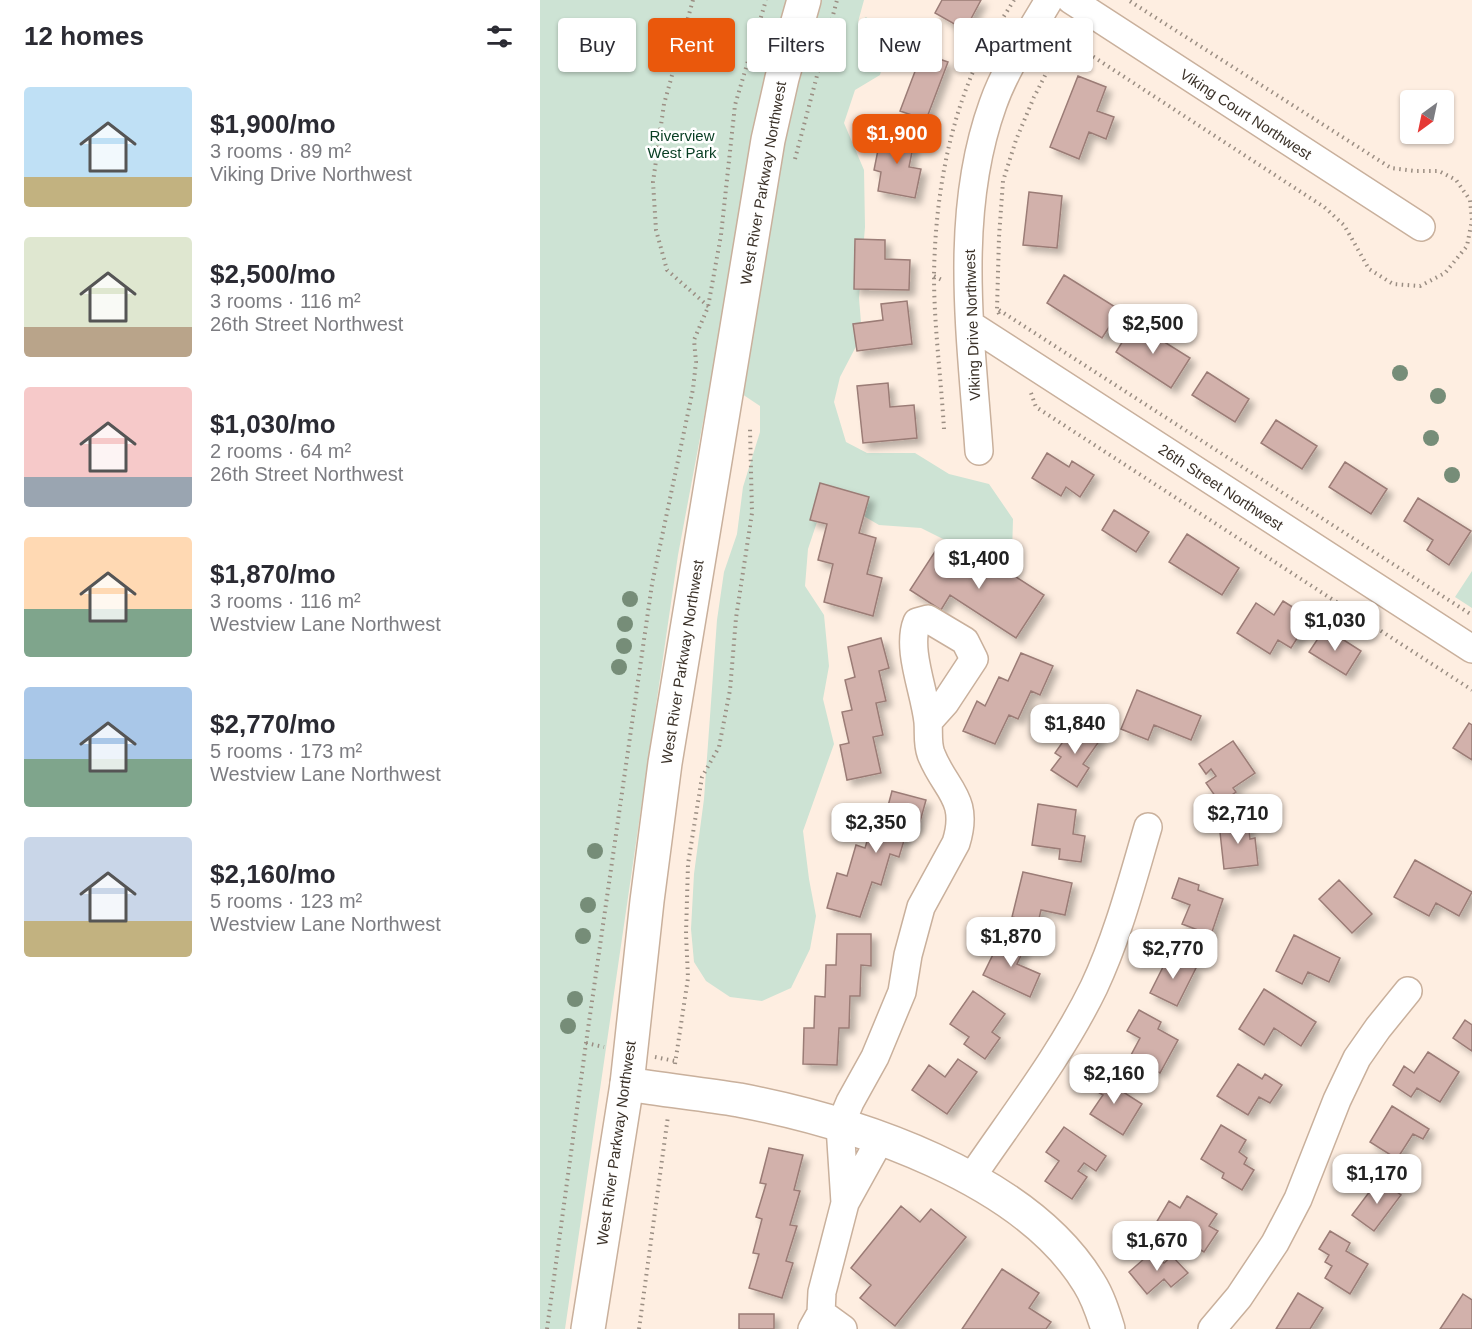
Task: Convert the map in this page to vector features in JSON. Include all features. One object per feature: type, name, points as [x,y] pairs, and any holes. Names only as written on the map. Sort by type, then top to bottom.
[{"type":"main road","name":"West River Parkway Northwest","points":[[588,1329],[627,1084],[646,901],[665,763],[768,140],[782,78],[804,0]]},
{"type":"main road","points":[[627,1084],[739,1100],[795,1113],[881,1138],[971,1178],[1009,1202],[1043,1230],[1067,1254],[1089,1282],[1102,1309],[1108,1329]]},
{"type":"street","name":"Viking Drive Northwest","points":[[979,451],[968,258],[972,195],[983,135],[993,102],[1010,67],[1049,0]]},
{"type":"street","name":"Viking Court Northwest","points":[[1071,0],[1421,227]]},
{"type":"street","name":"26th Street Northwest","points":[[971,325],[1470,644]]},
{"type":"street","points":[[845,1203],[840,1126],[874,1057],[902,992],[908,954],[921,907],[960,832],[960,809],[955,795],[928,745],[928,722]]},
{"type":"street","points":[[971,1178],[1075,1024],[1095,985],[1114,939],[1148,827]]},
{"type":"street","points":[[1212,1329],[1239,1297],[1275,1243],[1298,1199],[1337,1100],[1357,1058],[1408,991]]},
{"type":"street","points":[[843,1329],[816,1321],[845,1203],[881,1138]]},
{"type":"path","points":[[693,0],[664,104],[653,182],[656,230],[667,270],[708,307]]},
{"type":"path","points":[[548,1329],[586,1043],[652,584],[693,389],[696,362],[694,340],[708,307],[721,235],[735,105],[765,0]]},
{"type":"path","points":[[792,170],[837,0]]},
{"type":"path","points":[[1046,72],[1016,140],[1003,181],[997,309],[1472,615]]},
{"type":"path","points":[[934,276],[944,429]]},
{"type":"path","points":[[1036,407],[1472,690]]},
{"type":"path","points":[[675,1061],[688,978],[686,934],[688,864],[702,777],[719,747],[730,690],[736,618],[752,513],[749,422]]},
{"type":"path","points":[[639,1329],[668,1116]]},
{"type":"green space","name":"Riverview West Park","points":[[540,0],[864,0],[858,18],[858,72],[881,72],[880,75],[855,90],[844,123],[864,170],[865,227],[859,298],[862,335],[840,377],[834,402],[846,442],[867,453],[915,453],[949,474],[989,484],[1013,519],[1012,554],[991,568],[957,546],[921,528],[879,525],[838,501],[822,507],[808,549],[805,586],[824,615],[829,666],[823,699],[834,744],[803,831],[816,916],[810,949],[791,988],[762,1001],[730,997],[706,981],[694,962],[691,929],[694,874],[704,799],[717,620],[724,572],[737,534],[743,487],[760,432],[760,406],[712,374],[678,555],[565,1329],[540,1329]]},
{"type":"green space","points":[[1472,571],[1472,608],[1455,597]]},
{"type":"building","points":[[942,0],[981,0],[971,18],[954,18],[954,24],[935,13]]},
{"type":"building","points":[[942,60],[948,62],[926,120],[900,111],[915,72],[942,72]]},
{"type":"building","points":[[1078,76],[1106,87],[1097,111],[1114,117],[1106,139],[1089,132],[1079,159],[1050,147]]},
{"type":"building","points":[[882,130],[915,137],[909,167],[921,169],[915,198],[878,191],[881,172],[874,170]]},
{"type":"building","points":[[1029,192],[1062,196],[1057,248],[1023,245]]},
{"type":"building","points":[[855,239],[885,240],[885,259],[910,260],[909,290],[854,289]]},
{"type":"building","points":[[1064,275],[1120,310],[1102,338],[1047,303]]},
{"type":"building","points":[[907,301],[912,344],[857,351],[853,324],[883,320],[881,304]]},
{"type":"building","points":[[1134,323],[1190,358],[1171,388],[1116,352]]},
{"type":"building","points":[[1207,372],[1249,399],[1235,422],[1192,395]]},
{"type":"building","points":[[888,383],[890,407],[914,405],[917,438],[863,443],[857,386]]},
{"type":"building","points":[[1276,420],[1317,446],[1302,469],[1261,443]]},
{"type":"building","points":[[1047,453],[1069,467],[1072,461],[1094,475],[1080,497],[1066,487],[1061,496],[1032,478]]},
{"type":"building","points":[[1345,462],[1387,489],[1371,514],[1329,487]]},
{"type":"building","points":[[820,483],[869,497],[859,533],[876,538],[867,574],[882,578],[873,616],[824,602],[833,564],[818,560],[827,524],[810,520]]},
{"type":"building","points":[[1418,498],[1471,531],[1449,565],[1427,550],[1433,540],[1404,521]]},
{"type":"building","points":[[1114,510],[1149,532],[1136,552],[1102,530]]},
{"type":"building","points":[[1187,534],[1239,568],[1222,595],[1169,562]]},
{"type":"building","points":[[938,547],[969,568],[979,553],[1044,595],[1016,638],[950,595],[941,610],[910,590]]},
{"type":"building","points":[[1283,601],[1310,618],[1291,648],[1278,640],[1270,654],[1237,633],[1256,603],[1274,615]]},
{"type":"building","points":[[1325,628],[1361,651],[1346,675],[1309,652]]},
{"type":"building","points":[[881,638],[889,668],[879,671],[886,701],[876,703],[883,735],[873,737],[881,773],[847,780],[840,745],[849,743],[842,712],[852,710],[845,680],[855,677],[848,647]]},
{"type":"building","points":[[1021,653],[1053,666],[1040,695],[1031,691],[1018,719],[1009,715],[995,744],[963,731],[977,701],[985,706],[999,677],[1008,681]]},
{"type":"building","points":[[1137,690],[1201,716],[1191,740],[1154,725],[1148,740],[1121,729]]},
{"type":"building","points":[[1076,723],[1100,740],[1083,764],[1089,768],[1077,787],[1051,770],[1061,757],[1055,753]]},
{"type":"building","points":[[1469,723],[1472,725],[1472,760],[1453,748]]},
{"type":"building","points":[[1233,741],[1255,773],[1233,788],[1236,792],[1220,803],[1206,783],[1216,776],[1211,769],[1206,774],[1199,764]]},
{"type":"building","points":[[892,791],[926,800],[918,829],[908,827],[899,857],[890,854],[881,885],[872,882],[860,917],[827,908],[837,873],[847,876],[856,845],[865,848],[874,818],[884,821]]},
{"type":"building","points":[[1038,804],[1076,810],[1073,834],[1085,836],[1081,862],[1059,859],[1060,849],[1032,845]]},
{"type":"building","points":[[1248,820],[1250,839],[1255,838],[1258,865],[1224,869],[1219,823]]},
{"type":"building","points":[[1415,860],[1472,892],[1459,916],[1436,903],[1429,916],[1394,897]]},
{"type":"building","points":[[1023,872],[1072,883],[1065,915],[1041,910],[1038,923],[1012,917]]},
{"type":"building","points":[[1179,878],[1199,885],[1198,890],[1223,899],[1211,935],[1182,924],[1190,905],[1172,898]]},
{"type":"building","points":[[1339,880],[1372,914],[1352,933],[1319,899]]},
{"type":"building","points":[[837,934],[871,934],[871,966],[861,965],[860,996],[850,996],[849,1028],[839,1028],[837,1065],[803,1064],[804,1028],[814,1028],[815,996],[825,997],[826,965],[836,965]]},
{"type":"building","points":[[1294,935],[1340,958],[1329,982],[1308,972],[1302,984],[1276,971]]},
{"type":"building","points":[[1002,936],[1025,947],[1017,964],[1040,974],[1030,997],[983,975]]},
{"type":"building","points":[[1169,955],[1196,968],[1177,1006],[1150,993]]},
{"type":"building","points":[[1264,989],[1316,1022],[1301,1046],[1274,1028],[1264,1045],[1239,1029]]},
{"type":"building","points":[[973,991],[1005,1014],[992,1032],[1000,1038],[985,1059],[964,1044],[969,1037],[950,1024]]},
{"type":"building","points":[[1139,1010],[1161,1022],[1158,1029],[1178,1040],[1160,1073],[1130,1057],[1140,1038],[1127,1031]]},
{"type":"building","points":[[1465,1020],[1472,1025],[1472,1051],[1453,1038]]},
{"type":"building","points":[[1428,1052],[1459,1072],[1440,1102],[1417,1088],[1411,1097],[1393,1085],[1404,1066],[1414,1073]]},
{"type":"building","points":[[958,1059],[977,1072],[947,1114],[912,1090],[929,1065],[945,1077]]},
{"type":"building","points":[[1238,1064],[1262,1079],[1265,1074],[1282,1085],[1270,1103],[1259,1097],[1248,1115],[1217,1096]]},
{"type":"building","points":[[1103,1072],[1123,1084],[1120,1090],[1142,1104],[1123,1135],[1090,1114],[1103,1095],[1093,1089]]},
{"type":"building","points":[[1392,1106],[1429,1129],[1423,1139],[1413,1134],[1397,1159],[1370,1142]]},
{"type":"building","points":[[1221,1125],[1246,1140],[1239,1152],[1247,1158],[1244,1164],[1254,1170],[1242,1190],[1222,1178],[1224,1173],[1201,1159]]},
{"type":"building","points":[[1064,1127],[1106,1156],[1096,1171],[1084,1163],[1078,1171],[1087,1177],[1072,1199],[1045,1181],[1059,1161],[1046,1152]]},
{"type":"building","points":[[769,1148],[803,1155],[794,1190],[800,1191],[790,1225],[797,1226],[786,1261],[793,1263],[782,1298],[749,1288],[759,1254],[753,1253],[762,1219],[756,1217],[766,1184],[760,1183]]},
{"type":"building","points":[[1379,1179],[1401,1195],[1374,1231],[1352,1215]]},
{"type":"building","points":[[1187,1196],[1217,1214],[1209,1226],[1218,1231],[1204,1252],[1156,1223],[1169,1201],[1180,1208]]},
{"type":"building","points":[[901,1206],[920,1222],[931,1209],[966,1237],[895,1326],[860,1298],[871,1285],[851,1268]]},
{"type":"building","points":[[1330,1231],[1350,1243],[1346,1251],[1368,1264],[1350,1294],[1325,1278],[1332,1266],[1325,1262],[1329,1255],[1319,1249]]},
{"type":"building","points":[[1153,1251],[1164,1263],[1172,1256],[1188,1273],[1171,1287],[1164,1279],[1147,1294],[1129,1272]]},
{"type":"building","points":[[1002,1269],[1039,1293],[1029,1308],[1051,1322],[1046,1329],[962,1329]]},
{"type":"building","points":[[1298,1293],[1323,1308],[1310,1329],[1276,1329]]},
{"type":"building","points":[[1463,1294],[1472,1300],[1472,1329],[1440,1329]]},
{"type":"building","points":[[739,1314],[774,1314],[774,1329],[739,1329]]}]
